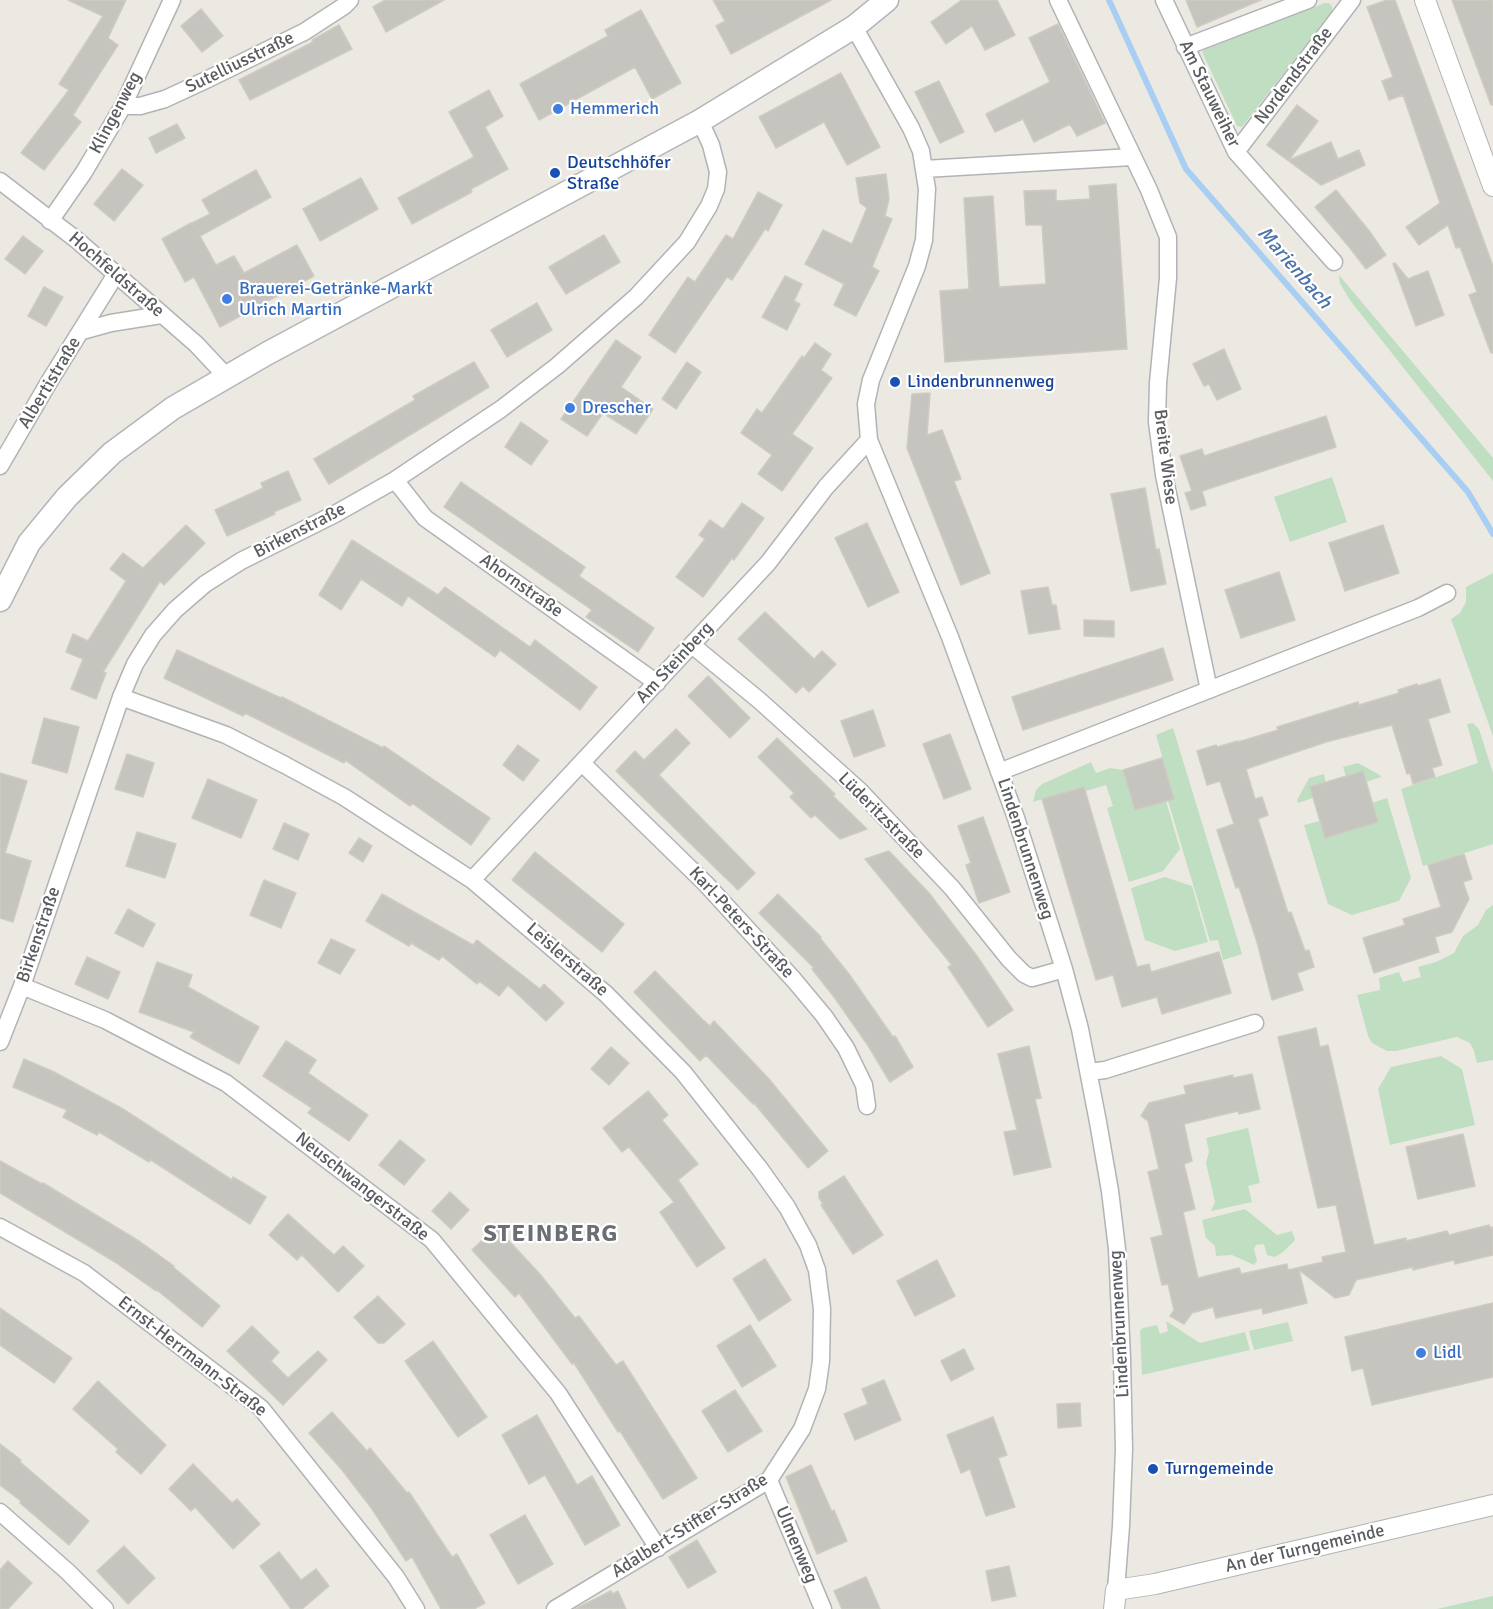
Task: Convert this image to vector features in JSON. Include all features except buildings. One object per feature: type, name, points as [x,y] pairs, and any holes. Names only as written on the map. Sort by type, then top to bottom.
[{"type":"main road","points":[[0,600],[29,543],[67,496],[94,469],[140,432],[226,376],[700,121],[854,27],[887,0]]},
{"type":"street","name":"Klingenweg","points":[[50,220],[84,172],[123,106],[172,0]]},
{"type":"street","name":"Sutelliusstraße","points":[[123,106],[140,106],[165,99],[304,32],[347,3],[361,0]]},
{"type":"street","name":"Breite Wiese","points":[[1058,0],[1149,190],[1168,237],[1168,278],[1158,383],[1157,422],[1164,475],[1209,690]]},
{"type":"street","name":"Am Stauweiher","points":[[1164,0],[1236,152],[1334,262]]},
{"type":"street","name":"Nordendstraße","points":[[1185,46],[1308,0]]},
{"type":"street","name":"Nordendstraße","points":[[1236,152],[1352,0]]},
{"type":"street","points":[[1425,0],[1493,186]]},
{"type":"street","name":"Lindenbrunnenweg","points":[[854,27],[911,128],[921,152],[927,201],[924,240],[909,290],[871,380],[866,404],[869,440],[950,638],[1017,818],[1064,969],[1080,1029],[1110,1191],[1119,1293],[1125,1449],[1115,1600]]},
{"type":"street","name":"Birkenstraße","points":[[0,1042],[22,986],[121,697],[135,664],[153,635],[175,610],[205,584],[241,561],[335,514],[395,480],[501,410],[557,366],[636,297],[687,242],[710,206],[716,189],[718,172],[711,145],[700,121]]},
{"type":"street","points":[[924,169],[1132,157]]},
{"type":"street","name":"Hochfeldstraße","points":[[0,181],[78,241],[196,344],[226,376]]},
{"type":"street","name":"Albertistraße","points":[[0,466],[116,274]]},
{"type":"street","name":"Albertistraße","points":[[82,331],[111,323],[161,315]]},
{"type":"street","name":"Am Steinberg","points":[[472,880],[768,563],[826,487],[869,440]]},
{"type":"street","name":"Ahornstraße","points":[[395,480],[425,518],[657,683]]},
{"type":"street","points":[[999,772],[1418,608],[1447,593]]},
{"type":"street","name":"Lüderitzstraße","points":[[692,645],[760,701],[860,791],[952,888],[1009,959],[1024,974],[1032,978],[1064,969]]},
{"type":"street","name":"Leislerstraße","points":[[121,697],[226,735],[344,796],[472,880],[606,994],[683,1072],[728,1126],[787,1207],[808,1245],[816,1270],[822,1309],[821,1360],[817,1389]]},
{"type":"street","name":"Karl-Peters-Straße","points":[[582,763],[706,884],[824,1016],[846,1048],[864,1085],[867,1106]]},
{"type":"street","name":"Neuschwangerstraße","points":[[22,986],[105,1020],[226,1083],[432,1240],[558,1393],[658,1548]]},
{"type":"street","points":[[1089,1072],[1105,1070],[1255,1023]]},
{"type":"street","name":"Ernst-Herrmann-Straße","points":[[0,1227],[84,1272],[261,1408],[396,1576],[416,1609]]},
{"type":"street","name":"Adalbert-Stifter-Straße","points":[[555,1609],[577,1603],[658,1548],[769,1480],[802,1429],[817,1389]]},
{"type":"street","name":"Ulmenweg","points":[[769,1480],[823,1609]]},
{"type":"street","name":"An der Turngemeinde","points":[[1115,1600],[1155,1584],[1493,1505]]},
{"type":"street","points":[[0,1512],[68,1572],[105,1609]]},
{"type":"green space","points":[[1325,3],[1332,6],[1332,11],[1242,127],[1237,126],[1202,52]]},
{"type":"green space","points":[[1339,275],[1493,458],[1493,481],[1349,299],[1340,283]]},
{"type":"green space","points":[[1332,477],[1347,522],[1290,542],[1274,497]]},
{"type":"green space","points":[[1493,573],[1493,736],[1451,619],[1460,613],[1466,602],[1466,587]]},
{"type":"green space","points":[[1473,723],[1479,729],[1493,773],[1493,844],[1423,866],[1401,789],[1478,763],[1467,724]]},
{"type":"green space","points":[[1173,728],[1242,954],[1223,960],[1218,940],[1210,941],[1168,801],[1174,798],[1156,735]]},
{"type":"green space","points":[[1091,762],[1096,773],[1110,768],[1123,770],[1135,810],[1166,801],[1180,849],[1163,871],[1129,882],[1107,808],[1113,806],[1106,785],[1086,791],[1083,787],[1033,802],[1036,790],[1042,784]]},
{"type":"green space","points":[[1358,763],[1381,777],[1366,782],[1346,776],[1343,767]]},
{"type":"green space","points":[[1324,774],[1326,783],[1310,788],[1313,798],[1298,803],[1297,800],[1309,778]]},
{"type":"green space","points":[[1387,798],[1411,878],[1399,901],[1352,915],[1328,904],[1304,825],[1320,821],[1325,838],[1378,822],[1372,803]]},
{"type":"green space","points":[[1165,877],[1192,886],[1208,942],[1175,951],[1145,940],[1131,888]]},
{"type":"green space","points":[[1493,905],[1493,1060],[1477,1063],[1470,1043],[1457,1037],[1396,1051],[1387,1051],[1372,1043],[1357,995],[1380,990],[1379,978],[1399,972],[1403,982],[1421,977],[1418,967],[1436,962],[1454,953],[1463,936],[1478,925],[1486,910]]},
{"type":"green space","points":[[1441,1056],[1462,1069],[1475,1125],[1390,1145],[1378,1089],[1391,1067]]},
{"type":"green space","points":[[1248,1128],[1260,1183],[1248,1186],[1252,1202],[1211,1211],[1215,1202],[1206,1163],[1209,1152],[1206,1138]]},
{"type":"green space","points":[[1245,1209],[1277,1235],[1292,1231],[1295,1240],[1275,1257],[1267,1255],[1264,1244],[1256,1245],[1254,1249],[1257,1260],[1254,1265],[1232,1255],[1216,1256],[1215,1246],[1206,1238],[1202,1220]]},
{"type":"green space","points":[[1166,1321],[1200,1343],[1245,1332],[1250,1350],[1142,1375],[1140,1331],[1143,1328],[1157,1325],[1160,1334],[1168,1331]]},
{"type":"green space","points":[[1288,1322],[1293,1341],[1254,1350],[1249,1331]]},
{"type":"green space","points":[[1493,1596],[1493,1609],[1437,1609]]},
{"type":"waterway","name":"Marienbach","points":[[1109,0],[1186,169],[1468,492],[1493,534]]},
{"type":"place","name":"Hemmerich","points":[[558,109]]},
{"type":"place","name":"Deutschhöfer Straße","points":[[555,173]]},
{"type":"place","name":"Brauerei-Getränke-Markt Ulrich Martin","points":[[227,299]]},
{"type":"place","name":"Lindenbrunnenweg","points":[[895,382]]},
{"type":"place","name":"Drescher","points":[[570,408]]},
{"type":"place","name":"Lidl","points":[[1421,1353]]},
{"type":"place","name":"Turngemeinde","points":[[1153,1469]]},
{"type":"district","name":"STEINBERG","points":[[551,1235]]}]
